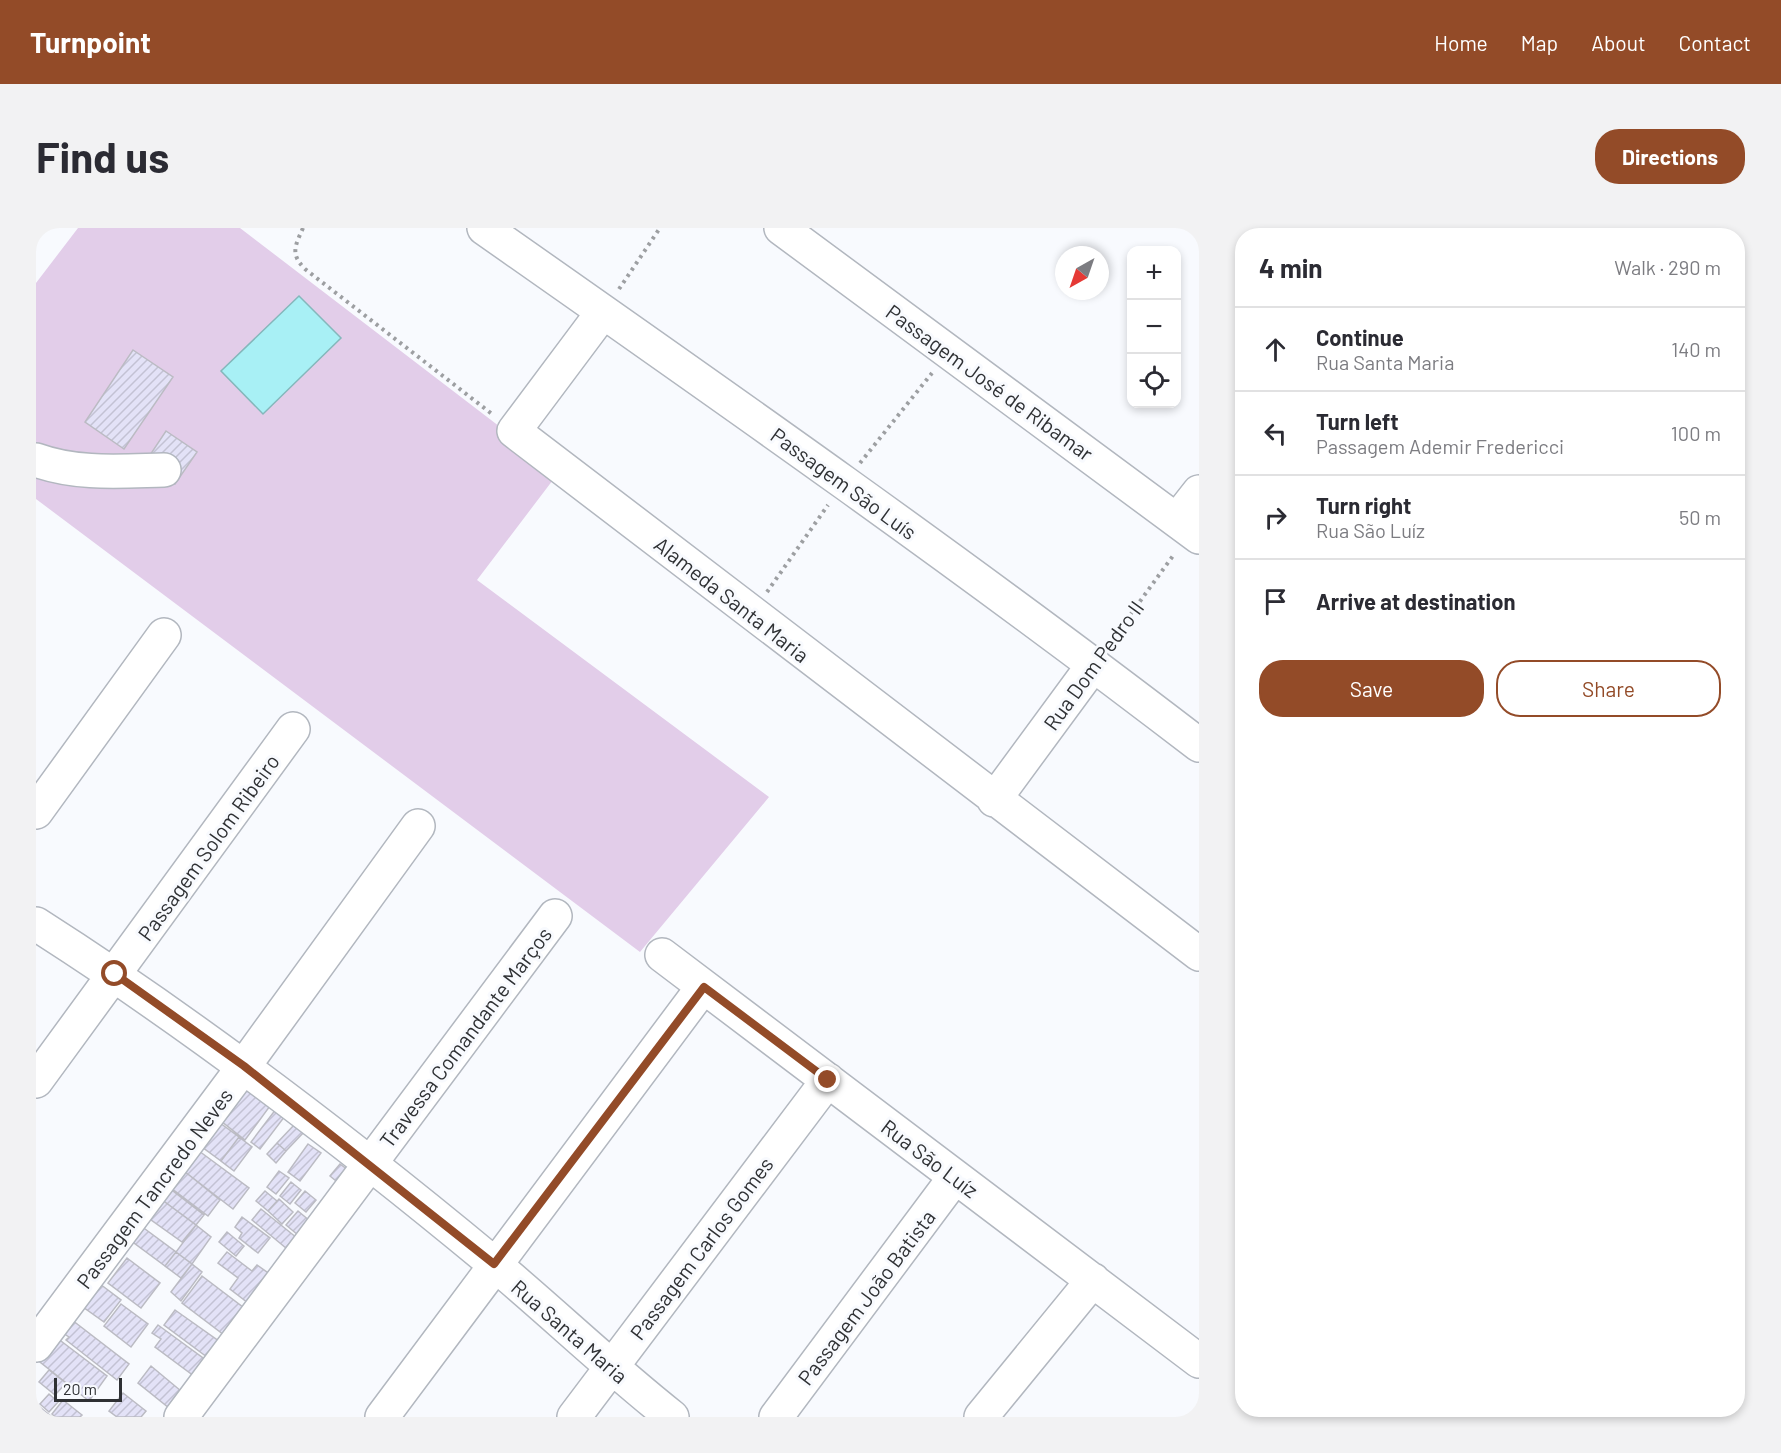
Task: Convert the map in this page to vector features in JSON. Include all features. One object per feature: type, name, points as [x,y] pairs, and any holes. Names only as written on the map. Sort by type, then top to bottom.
[{"type":"street","name":"Passagem São Luís","points":[[484,228],[1094,664],[1199,746]]},
{"type":"street","name":"Passagem José de Ribamar","points":[[782,228],[1189,529]]},
{"type":"street","points":[[514,431],[603,312]]},
{"type":"street","name":"Alameda Santa Maria","points":[[514,431],[994,800],[1199,954]]},
{"type":"street","points":[[36,460],[54,467],[104,472],[164,470]]},
{"type":"street","points":[[1189,529],[1199,492]]},
{"type":"street","points":[[36,812],[164,635]]},
{"type":"street","name":"Rua Dom Pedro II","points":[[994,800],[1094,664]]},
{"type":"street","name":"Passagem Solom Ribeiro","points":[[36,1081],[293,729]]},
{"type":"street","name":"Passagem Tancredo Neves","points":[[36,1345],[244,1066],[418,826]]},
{"type":"street","name":"Travessa Comandante Marços","points":[[181,1417],[555,916]]},
{"type":"street","name":"Rua Santa Maria","points":[[36,924],[115,974],[244,1066],[494,1264],[610,1368],[672,1417]]},
{"type":"street","name":"Rua São Luíz","points":[[662,955],[1199,1361]]},
{"type":"street","points":[[381,1417],[704,987]]},
{"type":"street","name":"Passagem Carlos Gomes","points":[[574,1417],[828,1080]]},
{"type":"street","name":"Passagem João Batista","points":[[776,1417],[955,1177]]},
{"type":"street","points":[[981,1417],[1093,1281]]},
{"type":"path","points":[[303,228],[293,250],[296,259],[305,269],[514,431]]},
{"type":"path","points":[[603,312],[660,228]]},
{"type":"path","name":"Rua Dom Pedro II","points":[[1094,664],[1189,529]]},
{"type":"shaded area","points":[[78,228],[240,228],[559,472],[477,580],[769,797],[640,952],[36,499],[36,283]]},
{"type":"water","points":[[299,296],[341,338],[263,414],[221,371]]},
{"type":"building","points":[[133,350],[173,377],[124,449],[85,422]]},
{"type":"building","points":[[166,431],[197,452],[175,484],[144,464]]},
{"type":"building","points":[[246,1088],[270,1106],[245,1140],[221,1121]]},
{"type":"building","points":[[276,1109],[285,1116],[260,1149],[251,1142]]},
{"type":"building","points":[[220,1123],[239,1137],[221,1161],[202,1147]]},
{"type":"building","points":[[295,1124],[304,1132],[286,1151],[277,1143]]},
{"type":"building","points":[[239,1137],[252,1147],[234,1171],[221,1161]]},
{"type":"building","points":[[277,1143],[286,1151],[276,1163],[267,1154]]},
{"type":"building","points":[[308,1144],[321,1153],[300,1181],[288,1172]]},
{"type":"building","points":[[199,1151],[249,1188],[233,1209],[184,1171]]},
{"type":"building","points":[[340,1164],[352,1173],[342,1186],[330,1176]]},
{"type":"building","points":[[184,1171],[220,1200],[208,1216],[171,1188]]},
{"type":"building","points":[[279,1171],[289,1178],[276,1194],[267,1187]]},
{"type":"building","points":[[291,1182],[301,1190],[290,1204],[280,1196]]},
{"type":"building","points":[[169,1188],[204,1215],[196,1225],[161,1199]]},
{"type":"building","points":[[265,1191],[277,1201],[268,1211],[256,1201]]},
{"type":"building","points":[[305,1191],[316,1200],[306,1212],[295,1203]]},
{"type":"building","points":[[161,1199],[196,1225],[182,1242],[147,1217]]},
{"type":"building","points":[[279,1199],[293,1212],[282,1224],[268,1211]]},
{"type":"building","points":[[261,1209],[302,1242],[292,1253],[252,1220]]},
{"type":"building","points":[[298,1211],[316,1226],[304,1240],[286,1225]]},
{"type":"building","points":[[242,1217],[270,1238],[258,1253],[239,1238],[242,1233],[235,1227]]},
{"type":"building","points":[[196,1225],[211,1237],[192,1264],[176,1252]]},
{"type":"building","points":[[141,1226],[176,1252],[165,1266],[130,1240]]},
{"type":"building","points":[[227,1232],[244,1246],[236,1256],[219,1242]]},
{"type":"building","points":[[176,1252],[192,1264],[181,1278],[165,1266]]},
{"type":"building","points":[[227,1252],[252,1271],[257,1265],[274,1277],[252,1306],[230,1289],[238,1278],[218,1263]]},
{"type":"building","points":[[127,1258],[160,1283],[141,1308],[108,1283]]},
{"type":"building","points":[[192,1264],[202,1272],[181,1301],[171,1292]]},
{"type":"building","points":[[202,1276],[252,1314],[232,1341],[182,1303]]},
{"type":"building","points":[[100,1284],[121,1300],[104,1322],[83,1307]]},
{"type":"building","points":[[121,1304],[148,1324],[131,1347],[104,1326]]},
{"type":"building","points":[[175,1310],[223,1344],[211,1360],[164,1325]]},
{"type":"building","points":[[72,1320],[129,1364],[117,1380],[66,1340],[69,1337],[63,1333]]},
{"type":"building","points":[[158,1325],[214,1366],[202,1382],[155,1347],[161,1339],[152,1333]]},
{"type":"building","points":[[57,1338],[107,1376],[89,1401],[40,1362]]},
{"type":"building","points":[[151,1366],[187,1396],[174,1412],[138,1383]]},
{"type":"building","points":[[49,1370],[66,1383],[55,1395],[39,1382]]},
{"type":"building","points":[[123,1393],[146,1411],[141,1417],[117,1417],[109,1411]]},
{"type":"building","points":[[49,1394],[58,1402],[49,1412],[40,1404]]},
{"type":"building","points":[[63,1400],[82,1415],[80,1417],[55,1417],[52,1414]]},
{"type":"building","points":[[36,1404],[52,1417],[36,1417]]},
{"type":"route","points":[[115,974],[244,1066],[494,1264],[704,987],[828,1080]]}]
